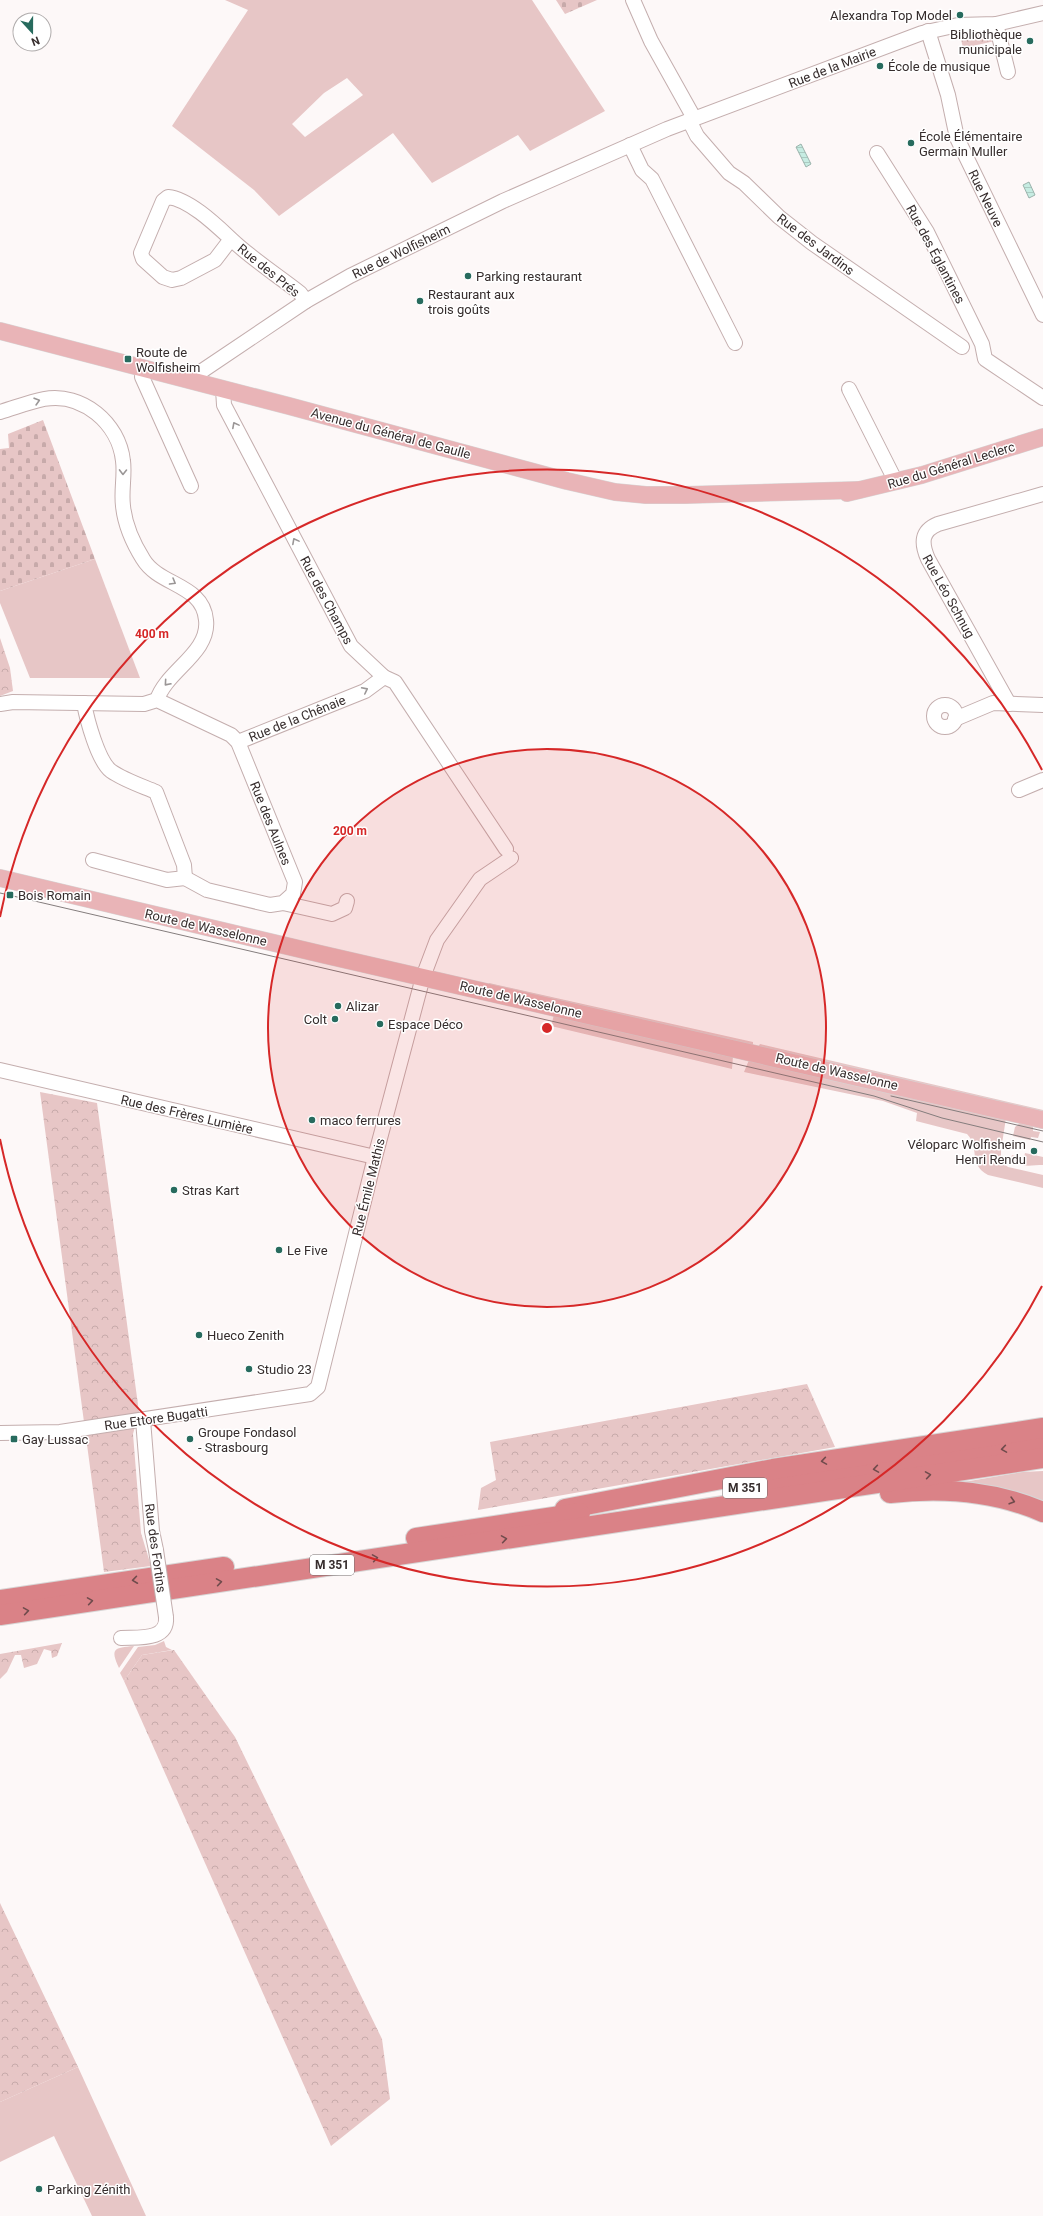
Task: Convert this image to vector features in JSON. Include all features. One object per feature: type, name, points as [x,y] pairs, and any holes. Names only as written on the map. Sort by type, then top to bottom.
[{"type":"highway","points":[[862,1455],[934,1440],[1043,1422]]},
{"type":"highway","points":[[447,1533],[699,1482],[862,1455],[1043,1428]]},
{"type":"highway","name":"M 351","points":[[0,1600],[1043,1443]]},
{"type":"highway","name":"M 351","points":[[0,1615],[1043,1458]]},
{"type":"highway","points":[[613,1522],[704,1516],[927,1490],[984,1494],[1042,1512]]},
{"type":"main road","name":"Avenue du Général de Gaulle","points":[[0,330],[567,481],[615,492],[646,495],[788,493]]},
{"type":"main road","name":"Rue du Général Leclerc","points":[[788,493],[859,490],[896,482],[1043,436]]},
{"type":"main road","name":"Route de Wasselonne","points":[[0,878],[1043,1120]]},
{"type":"street","name":"Rue des Jardins","points":[[633,0],[651,42],[692,119],[697,136],[729,173],[744,183],[779,217],[812,243],[962,347]]},
{"type":"street","name":"Rue de la Mairie","points":[[628,146],[692,119],[928,31],[958,25],[996,24],[1043,13]]},
{"type":"street","points":[[996,24],[1008,72]]},
{"type":"street","name":"Rue Neuve","points":[[928,31],[948,95],[947,115],[1043,315]]},
{"type":"street","points":[[628,146],[642,170],[652,179],[735,343]]},
{"type":"street","name":"Rue de Wolfisheim","points":[[192,381],[196,375],[306,301],[350,276],[462,221],[628,146]]},
{"type":"street","name":"Rue des Églantines","points":[[877,153],[927,232],[982,344],[985,360],[1043,398]]},
{"type":"street","name":"Rue des Prés","points":[[231,239],[215,260],[181,278],[172,280],[163,277],[142,260],[141,253],[163,201],[168,197],[174,198],[198,211],[300,293],[306,301]]},
{"type":"street","points":[[143,368],[142,377],[191,486]]},
{"type":"street","name":"Rue des Champs","points":[[223,389],[224,405],[351,646],[384,677],[394,682],[509,853]]},
{"type":"street","points":[[849,389],[896,482]]},
{"type":"street","points":[[0,412],[44,399],[69,399],[90,408],[109,425],[120,445],[123,461],[123,506],[131,539],[145,563],[163,576],[192,593],[202,604],[206,619],[206,632],[198,647],[160,690],[157,700],[144,704],[13,702],[0,704]]},
{"type":"street","name":"Rue Léo Schnug","points":[[1009,704],[928,559],[922,542],[926,532],[938,524],[1043,494]]},
{"type":"street","name":"Rue de la Chênaie","points":[[157,700],[231,735],[238,742],[365,691],[384,677]]},
{"type":"street","points":[[955,719],[993,703],[1043,705]]},
{"type":"street","points":[[84,704],[86,717],[104,763],[112,771],[156,792],[184,865],[185,878]]},
{"type":"street","name":"Rue des Aulnes","points":[[238,742],[295,882],[293,894],[283,902]]},
{"type":"street","points":[[1019,790],[1043,780]]},
{"type":"street","name":"Rue Émile Mathis","points":[[310,1394],[318,1387],[375,1158],[423,977],[437,940],[480,879],[509,853]]},
{"type":"street","points":[[93,860],[167,880],[185,878],[207,890],[270,905],[283,902],[332,914],[345,908],[347,901]]},
{"type":"street","name":"Rue des Frères Lumière","points":[[0,1070],[375,1158]]},
{"type":"street","name":"Rue Ettore Bugatti","points":[[0,1433],[60,1432],[310,1394]]},
{"type":"street","name":"Rue des Fortins","points":[[121,1638],[156,1636],[163,1631],[167,1624],[152,1531],[143,1420]]},
{"type":"green space","points":[[225,0],[532,0],[605,111],[530,151],[518,135],[432,183],[393,133],[279,216],[254,190],[172,126],[248,10]],"holes":[[[347,78],[363,95],[305,137],[292,124],[324,93]]]},
{"type":"green space","points":[[556,0],[597,0],[565,14]]},
{"type":"green space","points":[[993,31],[995,41],[963,48],[960,35]]},
{"type":"green space","points":[[43,420],[95,559],[0,591],[0,449],[9,448],[8,434]]},
{"type":"green space","points":[[95,559],[140,678],[30,678],[0,603],[0,591]]},
{"type":"green space","points":[[0,638],[10,668],[13,691],[0,696]]},
{"type":"green space","points":[[489,983],[753,1042],[753,1047],[488,985]]},
{"type":"green space","points":[[555,1011],[733,1056],[732,1069],[551,1026]]},
{"type":"green space","points":[[760,1044],[1043,1110],[1043,1114],[757,1048]]},
{"type":"green space","points":[[749,1060],[1006,1118],[1001,1150],[1001,1161],[1008,1167],[1043,1175],[1043,1188],[988,1175],[978,1166],[973,1145],[967,1134],[916,1121],[917,1113],[883,1101],[744,1072]]},
{"type":"green space","points":[[40,1092],[97,1103],[139,1412],[133,1434],[141,1533],[151,1566],[104,1572]]},
{"type":"green space","points":[[1022,1121],[1043,1124],[1043,1129],[1033,1127],[1033,1131],[1040,1132],[1038,1138],[1031,1137],[1030,1140],[1013,1136],[1015,1127]]},
{"type":"green space","points":[[1025,1153],[1043,1157],[1043,1165],[1022,1165],[1018,1164],[1011,1158],[1012,1155],[1024,1158]]},
{"type":"green space","points":[[807,1384],[835,1447],[478,1510],[481,1488],[496,1480],[490,1442]]},
{"type":"green space","points":[[1043,1471],[1043,1509],[952,1484],[1022,1472]]},
{"type":"green space","points":[[164,1641],[166,1647],[172,1650],[142,1655],[124,1681],[120,1673],[138,1647],[155,1645]]},
{"type":"green space","points":[[62,1643],[57,1656],[52,1658],[51,1651],[44,1649],[37,1664],[24,1668],[21,1655],[15,1655],[7,1672],[0,1679],[0,1654]]},
{"type":"green space","points":[[134,1646],[119,1668],[115,1656],[116,1650],[122,1647]]},
{"type":"green space","points":[[174,1650],[235,1737],[382,2039],[390,2099],[331,2146],[124,1681],[142,1655]]},
{"type":"green space","points":[[0,1903],[78,2067],[0,2102]]},
{"type":"green space","points":[[78,2067],[146,2216],[92,2216],[54,2136],[0,2162],[0,2102]]},
{"type":"shaded area","points":[[801,144],[811,164],[806,167],[796,147]]},
{"type":"shaded area","points":[[1029,182],[1035,195],[1029,198],[1023,185]]},
{"type":"tram line","points":[[0,893],[874,1096],[942,1118],[1043,1142]]},
{"type":"tram line","points":[[891,1096],[1043,1131]]},
{"type":"place","name":"Alexandra Top Model","points":[[960,15]]},
{"type":"place","name":"Bibliothèque municipale","points":[[1030,41]]},
{"type":"place","name":"École de musique","points":[[880,66]]},
{"type":"place","name":"École Élémentaire Germain Muller","points":[[911,143]]},
{"type":"place","name":"Parking restaurant","points":[[468,276]]},
{"type":"place","name":"Restaurant aux trois goûts","points":[[420,301]]},
{"type":"place","name":"Route de Wolfisheim","points":[[128,359]]},
{"type":"place","name":"Bois Romain","points":[[10,895]]},
{"type":"place","name":"Alizar","points":[[338,1006]]},
{"type":"place","name":"Colt","points":[[335,1019]]},
{"type":"place","name":"Espace Déco","points":[[380,1024]]},
{"type":"place","name":"maco ferrures","points":[[312,1120]]},
{"type":"place","name":"Véloparc Wolfisheim Henri Rendu","points":[[1034,1151]]},
{"type":"place","name":"Stras Kart","points":[[174,1190]]},
{"type":"place","name":"Le Five","points":[[279,1250]]},
{"type":"place","name":"Hueco Zenith","points":[[199,1335]]},
{"type":"place","name":"Studio 23","points":[[249,1369]]},
{"type":"place","name":"Gay Lussac","points":[[14,1439]]},
{"type":"place","name":"Groupe Fondasol - Strasbourg","points":[[190,1439]]},
{"type":"place","name":"Parking Zénith","points":[[39,2189]]}]
